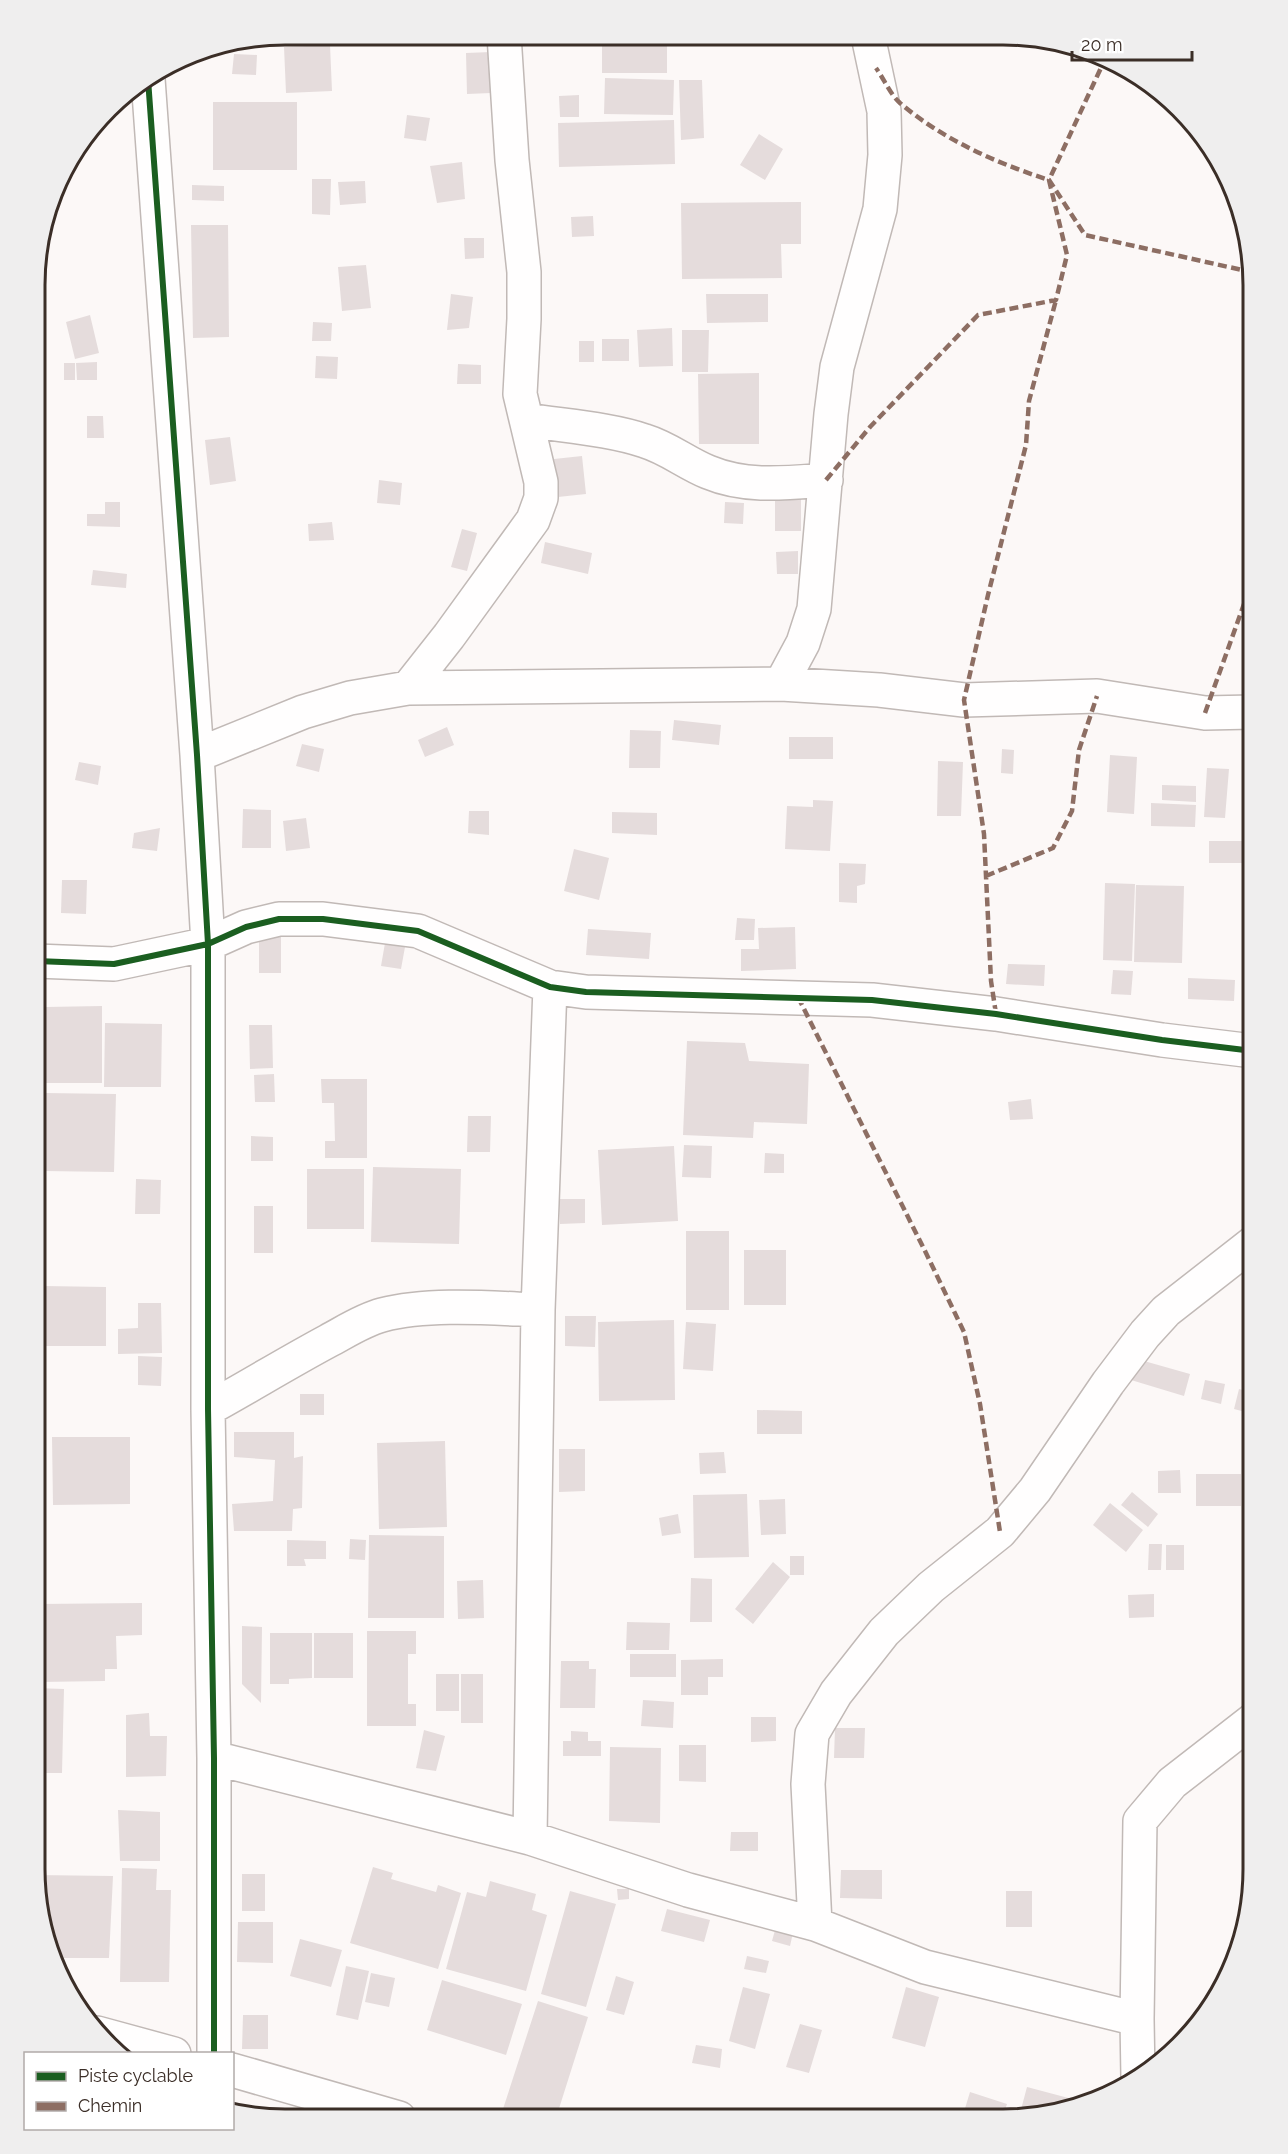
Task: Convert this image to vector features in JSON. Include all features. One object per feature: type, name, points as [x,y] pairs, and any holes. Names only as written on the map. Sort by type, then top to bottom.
[{"type":"street","points":[[408,688],[449,636],[533,520],[541,498],[542,482],[520,394],[524,272],[512,160],[505,45]]},
{"type":"street","points":[[781,684],[803,643],[814,609],[837,367],[880,209],[885,155],[884,111],[870,45]]},
{"type":"street","points":[[149,87],[197,755],[208,944],[208,1409],[214,1758],[214,2052]]},
{"type":"street","points":[[527,420],[644,440],[663,447],[708,472],[739,482],[772,484],[826,480]]},
{"type":"street","points":[[197,755],[303,712],[350,698],[408,688],[781,684],[879,690],[964,700],[1097,696],[1205,713],[1243,712]]},
{"type":"street","points":[[45,961],[114,964],[208,944],[246,927],[279,919],[323,919],[418,931],[550,987],[586,992],[873,1000],[996,1014],[1162,1040],[1243,1050]]},
{"type":"street","points":[[530,1838],[538,1310],[550,987]]},
{"type":"street","points":[[815,1924],[808,1784],[812,1734],[836,1693],[884,1632],[931,1587],[1000,1532],[1035,1490],[1108,1383],[1145,1334],[1166,1311],[1243,1251]]},
{"type":"street","points":[[208,1409],[335,1337],[381,1315],[425,1309],[474,1307],[538,1310]]},
{"type":"street","points":[[1138,2068],[1140,1821],[1172,1783],[1243,1728]]},
{"type":"street","points":[[214,1758],[530,1838],[688,1890],[815,1924],[926,1967],[1137,2019]]},
{"type":"street","points":[[113,2037],[167,2052]]},
{"type":"street","points":[[234,2071],[368,2109]]},
{"type":"building","points":[[330,45],[332,91],[286,93],[284,47]]},
{"type":"building","points":[[602,46],[667,46],[667,73],[602,73]]},
{"type":"building","points":[[491,52],[491,93],[467,94],[466,53]]},
{"type":"building","points":[[234,54],[257,55],[256,75],[232,74]]},
{"type":"building","points":[[605,78],[674,80],[673,115],[604,114]]},
{"type":"building","points":[[679,80],[702,80],[704,138],[681,140]]},
{"type":"building","points":[[579,95],[579,117],[560,117],[559,96]]},
{"type":"building","points":[[213,102],[297,102],[297,170],[213,170]]},
{"type":"building","points":[[407,115],[430,118],[426,141],[404,138]]},
{"type":"building","points":[[674,120],[675,164],[559,167],[558,123]]},
{"type":"building","points":[[759,134],[783,149],[765,180],[740,165]]},
{"type":"building","points":[[462,162],[465,199],[437,203],[430,166]]},
{"type":"building","points":[[312,179],[331,179],[330,215],[312,214]]},
{"type":"building","points":[[365,181],[366,203],[340,205],[338,182]]},
{"type":"building","points":[[192,185],[224,186],[224,201],[192,200]]},
{"type":"building","points":[[801,202],[801,244],[781,244],[782,278],[682,279],[681,203]]},
{"type":"building","points":[[593,216],[594,236],[572,237],[571,217]]},
{"type":"building","points":[[191,225],[228,225],[229,337],[193,338]]},
{"type":"building","points":[[464,238],[484,238],[484,258],[465,259]]},
{"type":"building","points":[[366,265],[371,308],[342,311],[338,267]]},
{"type":"building","points":[[451,294],[473,297],[469,328],[447,330]]},
{"type":"building","points":[[706,294],[768,294],[768,322],[707,323]]},
{"type":"building","points":[[90,315],[99,353],[75,359],[66,322]]},
{"type":"building","points":[[313,322],[332,323],[331,341],[312,341]]},
{"type":"building","points":[[672,328],[673,366],[639,367],[637,330]]},
{"type":"building","points":[[682,330],[709,330],[708,372],[682,372]]},
{"type":"building","points":[[602,339],[629,339],[629,361],[602,361]]},
{"type":"building","points":[[579,341],[594,341],[594,362],[579,362]]},
{"type":"building","points":[[316,356],[338,357],[337,379],[315,378]]},
{"type":"building","points":[[97,362],[97,380],[77,380],[76,363]]},
{"type":"building","points":[[64,363],[75,363],[75,380],[64,380]]},
{"type":"building","points":[[458,364],[481,365],[481,384],[457,384]]},
{"type":"building","points":[[759,373],[759,444],[699,444],[698,374]]},
{"type":"building","points":[[87,416],[103,416],[104,438],[87,438]]},
{"type":"building","points":[[230,437],[236,481],[210,485],[205,440]]},
{"type":"building","points":[[582,456],[586,494],[558,497],[554,459]]},
{"type":"building","points":[[379,480],[402,483],[400,505],[377,503]]},
{"type":"building","points":[[775,498],[801,498],[801,531],[775,531]]},
{"type":"building","points":[[105,502],[120,502],[120,527],[87,526],[87,514],[105,514]]},
{"type":"building","points":[[725,502],[744,503],[743,524],[724,523]]},
{"type":"building","points":[[332,522],[334,540],[309,541],[308,524]]},
{"type":"building","points":[[462,529],[477,533],[467,571],[451,567]]},
{"type":"building","points":[[545,542],[592,553],[588,574],[541,563]]},
{"type":"building","points":[[798,551],[798,574],[777,574],[776,552]]},
{"type":"building","points":[[93,570],[127,574],[126,588],[91,585]]},
{"type":"building","points":[[674,720],[721,725],[719,745],[672,740]]},
{"type":"building","points":[[447,727],[454,745],[425,757],[418,740]]},
{"type":"building","points":[[630,730],[661,731],[660,768],[629,768]]},
{"type":"building","points":[[789,737],[833,737],[833,759],[789,759]]},
{"type":"building","points":[[302,744],[324,749],[319,772],[296,766]]},
{"type":"building","points":[[1002,749],[1014,750],[1013,774],[1001,773]]},
{"type":"building","points":[[1110,755],[1137,757],[1134,814],[1107,812]]},
{"type":"building","points":[[938,761],[963,762],[961,816],[937,816]]},
{"type":"building","points":[[79,762],[101,766],[98,785],[75,780]]},
{"type":"building","points":[[1207,768],[1229,769],[1225,818],[1204,817]]},
{"type":"building","points":[[1162,785],[1196,786],[1196,802],[1162,800]]},
{"type":"building","points":[[813,800],[833,801],[830,851],[785,849],[787,806],[813,807]]},
{"type":"building","points":[[1151,803],[1196,805],[1195,827],[1151,826]]},
{"type":"building","points":[[243,809],[271,810],[271,848],[242,848]]},
{"type":"building","points":[[469,811],[489,811],[489,835],[468,833]]},
{"type":"building","points":[[612,812],[657,813],[657,835],[612,833]]},
{"type":"building","points":[[306,818],[310,848],[286,851],[283,821]]},
{"type":"building","points":[[160,828],[157,851],[132,848],[134,833]]},
{"type":"building","points":[[1209,841],[1243,841],[1243,863],[1209,863]]},
{"type":"building","points":[[574,849],[609,858],[599,900],[564,891]]},
{"type":"building","points":[[839,863],[866,864],[865,884],[857,886],[857,903],[839,902]]},
{"type":"building","points":[[62,880],[87,880],[86,914],[61,913]]},
{"type":"building","points":[[1105,883],[1135,884],[1132,961],[1103,960]]},
{"type":"building","points":[[1136,885],[1184,886],[1182,963],[1134,962]]},
{"type":"building","points":[[737,918],[755,919],[754,940],[735,940]]},
{"type":"building","points":[[795,927],[796,969],[741,971],[741,949],[759,949],[758,928]]},
{"type":"building","points":[[588,929],[651,933],[649,959],[586,955]]},
{"type":"building","points":[[259,936],[281,936],[281,973],[259,973]]},
{"type":"building","points":[[385,943],[405,947],[401,969],[381,966]]},
{"type":"building","points":[[1008,964],[1045,965],[1044,986],[1006,984]]},
{"type":"building","points":[[1113,970],[1133,971],[1131,995],[1111,994]]},
{"type":"building","points":[[1188,978],[1235,980],[1234,1001],[1188,999]]},
{"type":"building","points":[[102,1006],[102,1083],[46,1083],[46,1007]]},
{"type":"building","points":[[105,1023],[162,1024],[161,1087],[104,1087]]},
{"type":"building","points":[[249,1025],[272,1025],[273,1068],[250,1069]]},
{"type":"building","points":[[687,1041],[745,1043],[749,1061],[809,1064],[807,1124],[754,1122],[753,1138],[683,1135]]},
{"type":"building","points":[[274,1074],[275,1102],[255,1102],[254,1075]]},
{"type":"building","points":[[321,1079],[367,1079],[367,1158],[325,1158],[325,1141],[335,1141],[334,1103],[322,1103]]},
{"type":"building","points":[[45,1093],[116,1094],[114,1172],[45,1171]]},
{"type":"building","points":[[1031,1099],[1033,1119],[1010,1120],[1008,1102]]},
{"type":"building","points":[[468,1116],[491,1116],[490,1152],[467,1152]]},
{"type":"building","points":[[251,1136],[273,1137],[273,1161],[251,1161]]},
{"type":"building","points":[[684,1145],[712,1146],[711,1178],[682,1177]]},
{"type":"building","points":[[674,1146],[678,1221],[602,1225],[598,1150]]},
{"type":"building","points":[[765,1153],[784,1154],[784,1173],[764,1173]]},
{"type":"building","points":[[373,1167],[461,1169],[459,1244],[371,1242]]},
{"type":"building","points":[[307,1169],[364,1169],[364,1229],[307,1229]]},
{"type":"building","points":[[136,1179],[161,1180],[160,1214],[135,1214]]},
{"type":"building","points":[[559,1199],[585,1199],[585,1223],[560,1224]]},
{"type":"building","points":[[254,1206],[273,1206],[273,1253],[254,1253]]},
{"type":"building","points":[[686,1231],[729,1231],[729,1310],[686,1310]]},
{"type":"building","points":[[744,1250],[786,1250],[786,1305],[744,1305]]},
{"type":"building","points":[[45,1286],[106,1287],[106,1346],[45,1346]]},
{"type":"building","points":[[138,1303],[161,1303],[162,1353],[118,1354],[118,1329],[138,1328]]},
{"type":"building","points":[[565,1316],[596,1316],[595,1347],[565,1346]]},
{"type":"building","points":[[674,1320],[675,1400],[599,1401],[598,1322]]},
{"type":"building","points":[[686,1322],[716,1324],[713,1371],[683,1369]]},
{"type":"building","points":[[138,1356],[162,1357],[161,1386],[138,1385]]},
{"type":"building","points":[[1137,1359],[1190,1374],[1184,1396],[1131,1380]]},
{"type":"building","points":[[1205,1380],[1225,1384],[1221,1404],[1201,1399]]},
{"type":"building","points":[[1239,1389],[1243,1390],[1243,1411],[1234,1409]]},
{"type":"building","points":[[300,1394],[324,1394],[324,1415],[300,1415]]},
{"type":"building","points":[[757,1410],[802,1411],[802,1434],[757,1434]]},
{"type":"building","points":[[234,1432],[294,1432],[294,1458],[303,1456],[302,1508],[293,1509],[292,1531],[234,1531],[232,1504],[273,1501],[275,1460],[234,1457]]},
{"type":"building","points":[[52,1437],[130,1437],[130,1504],[53,1505]]},
{"type":"building","points":[[445,1441],[447,1527],[379,1529],[377,1443]]},
{"type":"building","points":[[559,1449],[585,1449],[585,1491],[559,1492]]},
{"type":"building","points":[[724,1452],[726,1473],[700,1474],[699,1453]]},
{"type":"building","points":[[1180,1470],[1181,1493],[1158,1493],[1158,1471]]},
{"type":"building","points":[[1196,1474],[1241,1474],[1241,1506],[1196,1506]]},
{"type":"building","points":[[1132,1492],[1158,1514],[1148,1527],[1121,1505]]},
{"type":"building","points":[[747,1494],[749,1557],[694,1558],[693,1495]]},
{"type":"building","points":[[785,1499],[786,1534],[761,1535],[759,1500]]},
{"type":"building","points":[[1110,1503],[1143,1530],[1126,1552],[1093,1525]]},
{"type":"building","points":[[678,1514],[681,1533],[662,1536],[659,1518]]},
{"type":"building","points":[[369,1535],[444,1536],[444,1618],[368,1618]]},
{"type":"building","points":[[350,1539],[366,1540],[365,1560],[349,1559]]},
{"type":"building","points":[[287,1540],[326,1541],[326,1559],[304,1559],[306,1566],[287,1566]]},
{"type":"building","points":[[1149,1544],[1162,1544],[1161,1570],[1148,1570]]},
{"type":"building","points":[[1166,1545],[1184,1545],[1184,1570],[1166,1570]]},
{"type":"building","points":[[790,1556],[804,1556],[804,1575],[790,1575]]},
{"type":"building","points":[[773,1562],[790,1577],[753,1624],[735,1609]]},
{"type":"building","points":[[691,1578],[712,1579],[712,1622],[690,1622]]},
{"type":"building","points":[[483,1580],[484,1618],[458,1619],[457,1581]]},
{"type":"building","points":[[1154,1594],[1154,1617],[1129,1618],[1128,1595]]},
{"type":"building","points":[[142,1603],[142,1635],[116,1636],[117,1669],[105,1669],[105,1681],[45,1682],[45,1604]]},
{"type":"building","points":[[627,1622],[670,1623],[669,1650],[626,1650]]},
{"type":"building","points":[[242,1626],[262,1627],[261,1703],[242,1684]]},
{"type":"building","points":[[367,1631],[416,1631],[416,1654],[408,1654],[408,1704],[416,1704],[416,1726],[367,1726]]},
{"type":"building","points":[[270,1633],[312,1633],[312,1678],[289,1679],[289,1684],[270,1684]]},
{"type":"building","points":[[314,1633],[353,1633],[353,1678],[314,1678]]},
{"type":"building","points":[[630,1654],[676,1654],[676,1677],[630,1677]]},
{"type":"building","points":[[723,1659],[723,1677],[708,1677],[708,1695],[681,1695],[681,1660]]},
{"type":"building","points":[[561,1661],[589,1661],[589,1669],[596,1669],[595,1708],[560,1708]]},
{"type":"building","points":[[436,1674],[459,1674],[459,1711],[436,1711]]},
{"type":"building","points":[[461,1674],[483,1674],[483,1723],[461,1723]]},
{"type":"building","points":[[45,1688],[64,1689],[62,1773],[45,1773]]},
{"type":"building","points":[[643,1700],[674,1702],[673,1728],[641,1726]]},
{"type":"building","points":[[149,1713],[150,1736],[167,1736],[166,1776],[126,1777],[126,1715]]},
{"type":"building","points":[[751,1717],[776,1717],[776,1741],[751,1742]]},
{"type":"building","points":[[835,1728],[865,1728],[864,1758],[834,1758]]},
{"type":"building","points":[[424,1730],[445,1736],[436,1771],[416,1768]]},
{"type":"building","points":[[571,1731],[588,1732],[588,1741],[601,1741],[601,1756],[563,1756],[563,1741],[571,1741]]},
{"type":"building","points":[[679,1745],[706,1745],[706,1782],[679,1781]]},
{"type":"building","points":[[610,1747],[661,1748],[660,1823],[609,1821]]},
{"type":"building","points":[[118,1810],[160,1812],[160,1861],[120,1861]]},
{"type":"building","points":[[731,1832],[758,1832],[758,1851],[730,1851]]},
{"type":"building","points":[[373,1867],[393,1873],[391,1879],[436,1892],[438,1885],[461,1893],[438,1969],[350,1943]]},
{"type":"building","points":[[122,1868],[157,1869],[156,1890],[171,1890],[169,1982],[120,1982]]},
{"type":"building","points":[[841,1870],[882,1870],[882,1899],[840,1898]]},
{"type":"building","points":[[242,1874],[265,1874],[265,1911],[242,1911]]},
{"type":"building","points":[[45,1875],[113,1876],[109,1958],[62,1958],[53,1931],[47,1901]]},
{"type":"building","points":[[490,1881],[536,1894],[532,1910],[547,1915],[526,1991],[446,1969],[467,1892],[486,1897]]},
{"type":"building","points":[[617,1889],[629,1889],[629,1899],[618,1900]]},
{"type":"building","points":[[570,1891],[616,1904],[586,2007],[541,1994]]},
{"type":"building","points":[[1006,1891],[1032,1891],[1032,1927],[1006,1927]]},
{"type":"building","points":[[667,1909],[710,1920],[704,1942],[661,1931]]},
{"type":"building","points":[[238,1922],[273,1922],[273,1963],[237,1962]]},
{"type":"building","points":[[777,1923],[794,1928],[790,1946],[772,1941]]},
{"type":"building","points":[[300,1939],[342,1950],[331,1987],[290,1976]]},
{"type":"building","points":[[747,1956],[769,1961],[766,1973],[744,1969]]},
{"type":"building","points":[[346,1966],[369,1971],[358,2020],[336,2015]]},
{"type":"building","points":[[371,1973],[395,1978],[389,2007],[365,2002]]},
{"type":"building","points":[[616,1976],[634,1982],[624,2015],[606,2010]]},
{"type":"building","points":[[442,1980],[522,2004],[506,2055],[427,2030]]},
{"type":"building","points":[[743,1987],[770,1994],[755,2049],[729,2041]]},
{"type":"building","points":[[906,1987],[939,1997],[925,2047],[892,2038]]},
{"type":"building","points":[[538,2001],[588,2017],[559,2109],[503,2109]]},
{"type":"building","points":[[243,2015],[268,2015],[268,2049],[242,2049]]},
{"type":"building","points":[[800,2024],[822,2030],[809,2073],[786,2067]]},
{"type":"building","points":[[696,2045],[722,2049],[720,2068],[692,2063]]},
{"type":"building","points":[[1027,2087],[1072,2099],[1035,2107],[1021,2108]]},
{"type":"building","points":[[970,2092],[1007,2104],[1005,2109],[965,2109]]},
{"type":"marked path","points":[[1102,66],[1049,180],[1085,235],[1242,270]]},
{"type":"marked path","points":[[826,480],[870,427],[978,315],[1056,300],[1067,255],[1049,180],[970,149],[934,128],[896,99],[876,68]]},
{"type":"marked path","points":[[996,1014],[991,981],[984,834],[964,700],[1026,445],[1029,401],[1056,300]]},
{"type":"marked path","points":[[1205,713],[1243,607]]},
{"type":"marked path","points":[[986,876],[1053,848],[1072,811],[1079,750],[1097,696]]},
{"type":"marked path","points":[[798,997],[964,1332],[980,1404],[1000,1532]]},
{"type":"cycle path","points":[[149,87],[197,755],[208,944],[208,1409],[214,1758],[214,2052]]},
{"type":"cycle path","points":[[45,961],[114,964],[208,944],[246,927],[279,919],[323,919],[418,931],[550,987],[586,992],[872,1000],[996,1014],[1162,1040],[1243,1050]]}]
